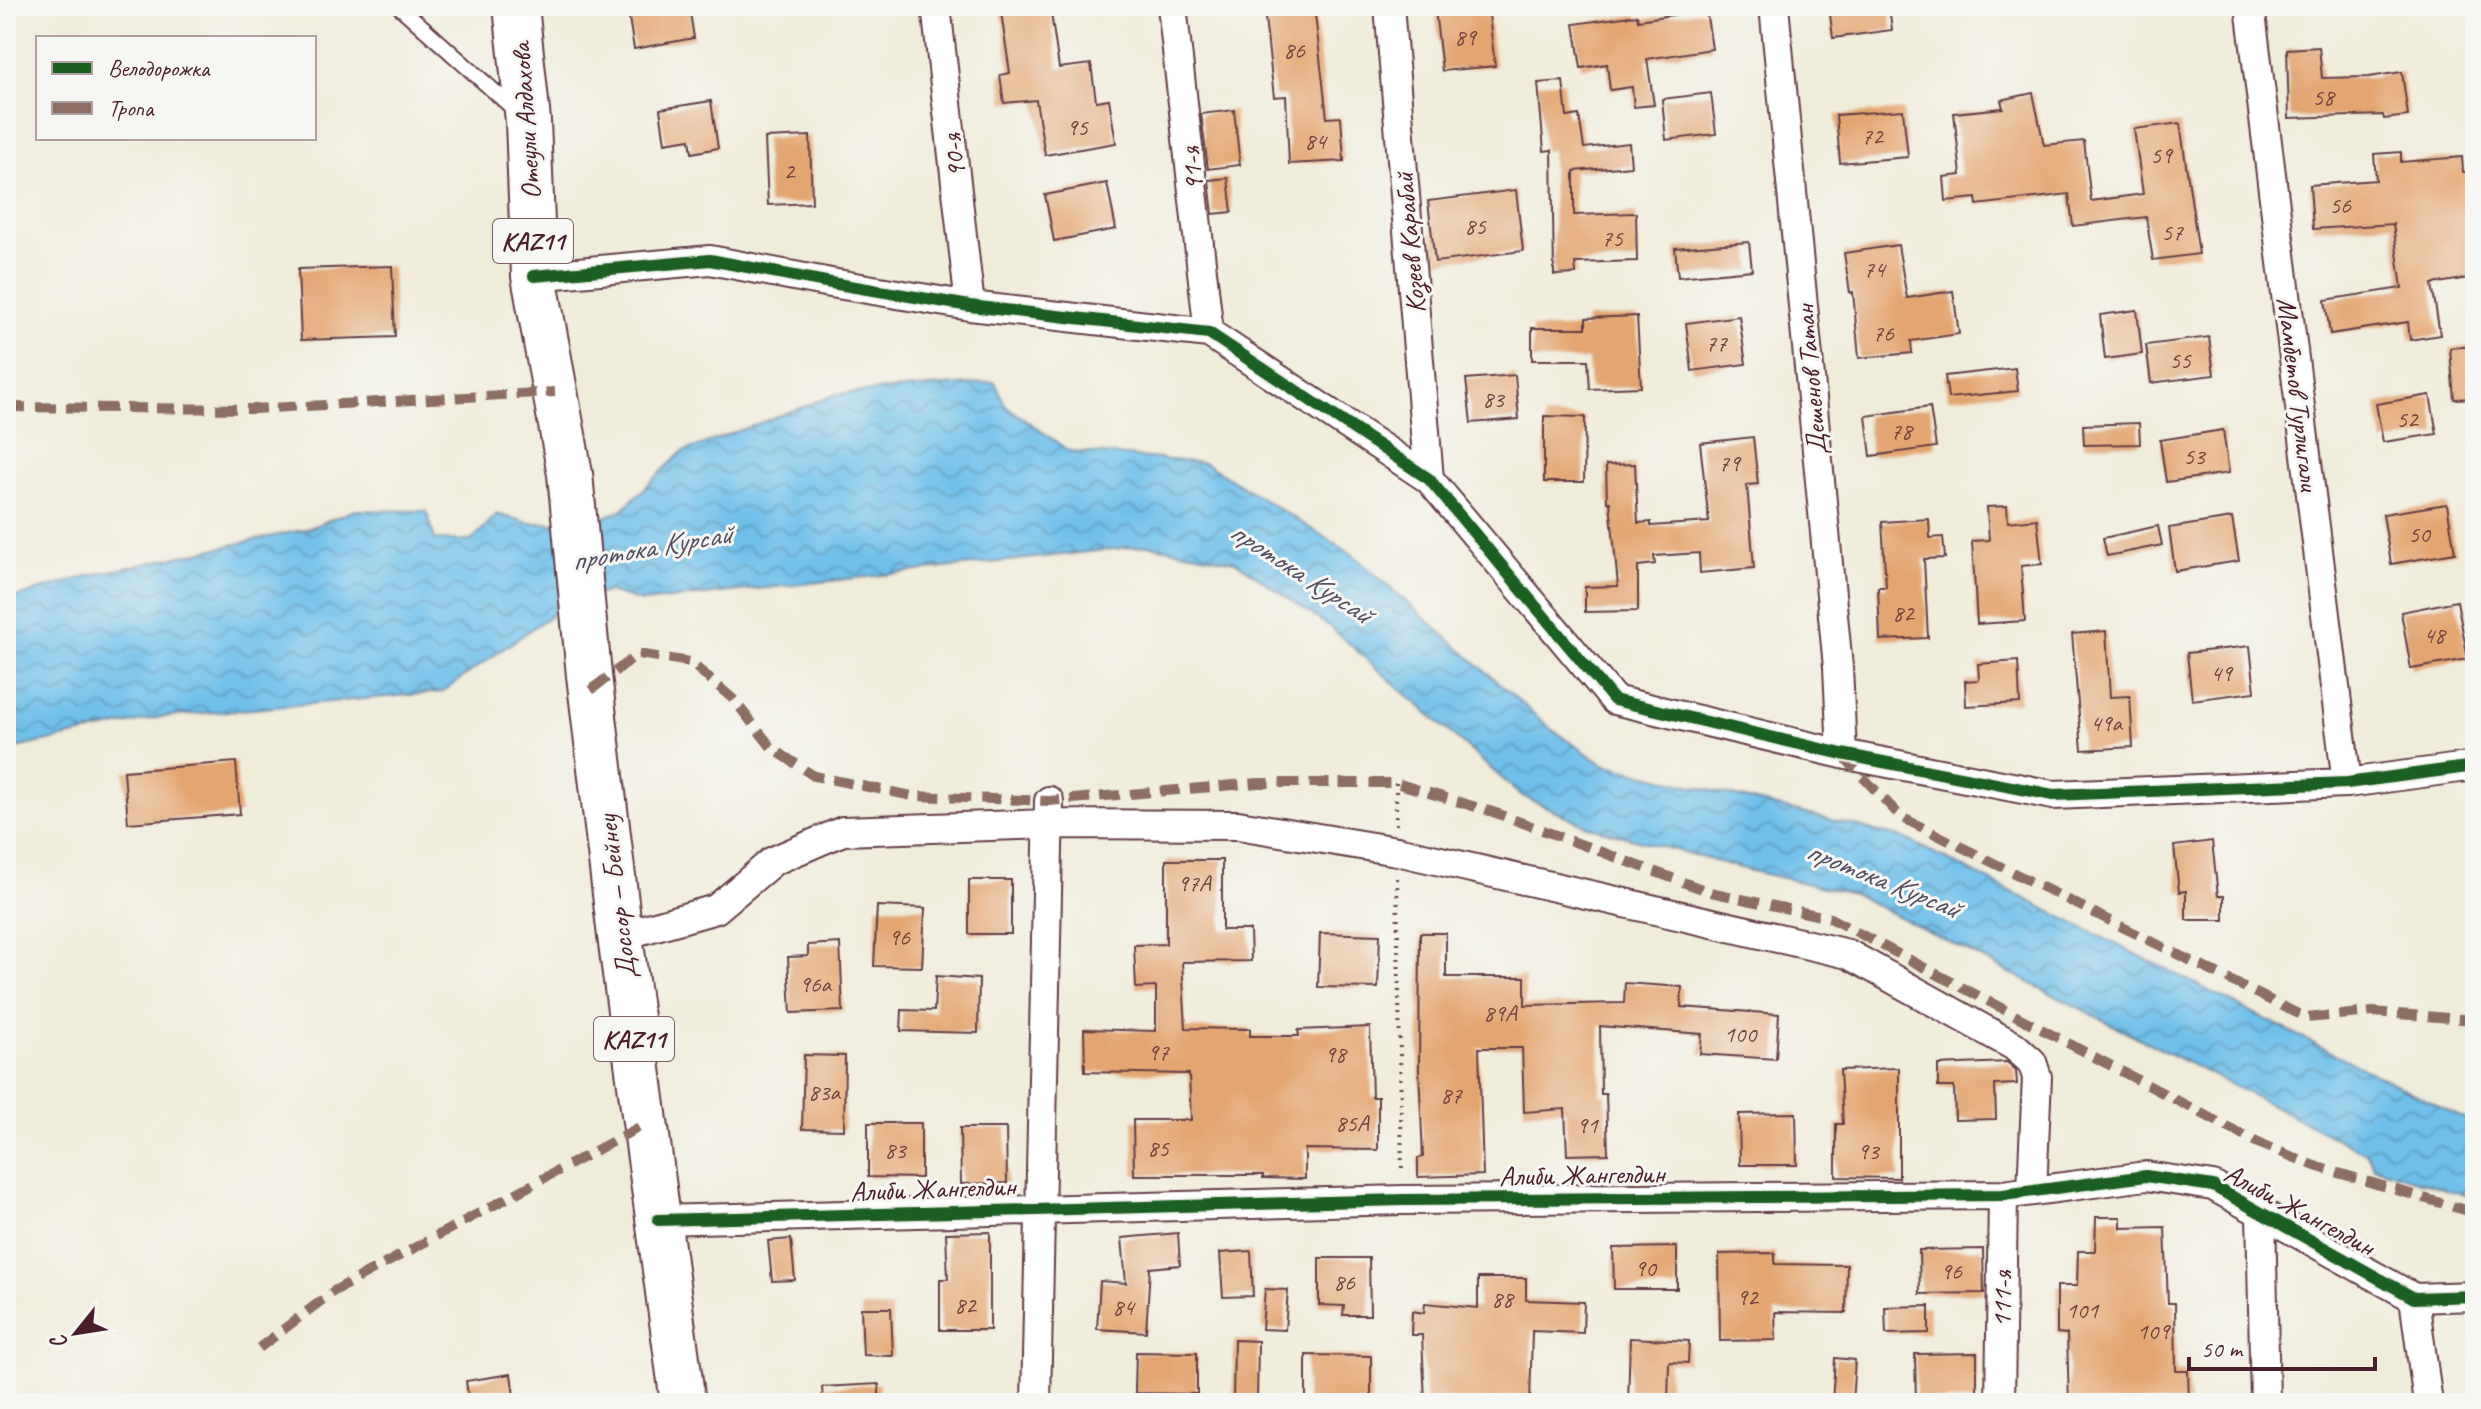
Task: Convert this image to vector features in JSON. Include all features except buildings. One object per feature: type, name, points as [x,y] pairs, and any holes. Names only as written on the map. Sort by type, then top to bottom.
[{"type":"highway","name":"Отеули Алдахова","points":[[516,6],[528,121],[534,276],[570,474],[589,675]]},
{"type":"highway","name":"Доссор — Бейнеу","points":[[589,675],[620,936],[683,1403]]},
{"type":"street","name":"90-я","points":[[936,6],[970,306]]},
{"type":"street","name":"91-я","points":[[1172,6],[1209,333]]},
{"type":"street","name":"Козеев Карабай","points":[[1389,6],[1429,479]]},
{"type":"street","name":"Дешенов Татан","points":[[1774,6],[1838,667],[1842,754]]},
{"type":"street","name":"Мамбетов Турлигали","points":[[2250,6],[2347,783]]},
{"type":"street","points":[[534,276],[710,260],[970,306],[1209,333],[1429,479],[1614,700],[1842,754],[2053,795],[2347,783],[2475,766]]},
{"type":"street","points":[[1036,1403],[1048,812]]},
{"type":"street","points":[[620,936],[716,909],[773,861],[843,831],[1048,812],[1238,825],[1397,851],[1848,954],[2014,1046],[2032,1062],[2037,1077],[2032,1191]]},
{"type":"street","name":"Алиби Жангелдин","points":[[658,1220],[1403,1200],[2003,1195],[2146,1176],[2213,1186],[2414,1298]]},
{"type":"street","name":"111-я","points":[[2000,1403],[2003,1195]]},
{"type":"street","points":[[2261,1212],[2265,1403]]},
{"type":"street","points":[[2428,1403],[2414,1298],[2475,1296]]},
{"type":"lane","points":[[399,6],[528,121]]},
{"type":"path","points":[[1396,783],[1403,1200]]},
{"type":"water","name":"протока Курсай","points":[[995,382],[1005,405],[1069,451],[1205,463],[1352,554],[1551,729],[1603,764],[1904,838],[2475,1124],[2475,1198],[2374,1167],[2366,1153],[1854,894],[1752,871],[1590,827],[1522,796],[1331,628],[1235,561],[1150,545],[642,602],[608,592],[561,603],[551,615],[442,692],[161,717],[6,750],[6,600],[92,575],[306,529],[355,510],[427,511],[435,540],[471,541],[497,514],[529,523],[592,523],[623,509],[682,452],[837,394]]},
{"type":"marked path","points":[[6,407],[253,409],[555,392]]},
{"type":"marked path","points":[[591,690],[638,654],[690,662],[733,699],[772,748],[814,776],[912,796],[1049,801],[1258,783],[1396,783],[1496,813],[1710,892],[1830,918],[2258,1143],[2318,1167],[2475,1213]]},
{"type":"marked path","points":[[1842,755],[1901,817],[2306,1018],[2373,1012],[2475,1020]]},
{"type":"marked path","points":[[259,1348],[334,1291],[645,1124]]},
{"type":"cycle path","points":[[534,276],[710,260],[970,306],[1209,333],[1429,479],[1614,700],[1842,754],[2053,795],[2347,783],[2475,766]]},
{"type":"cycle path","points":[[658,1220],[1403,1200],[2003,1195],[2146,1176],[2213,1186],[2414,1298],[2475,1296]]}]
